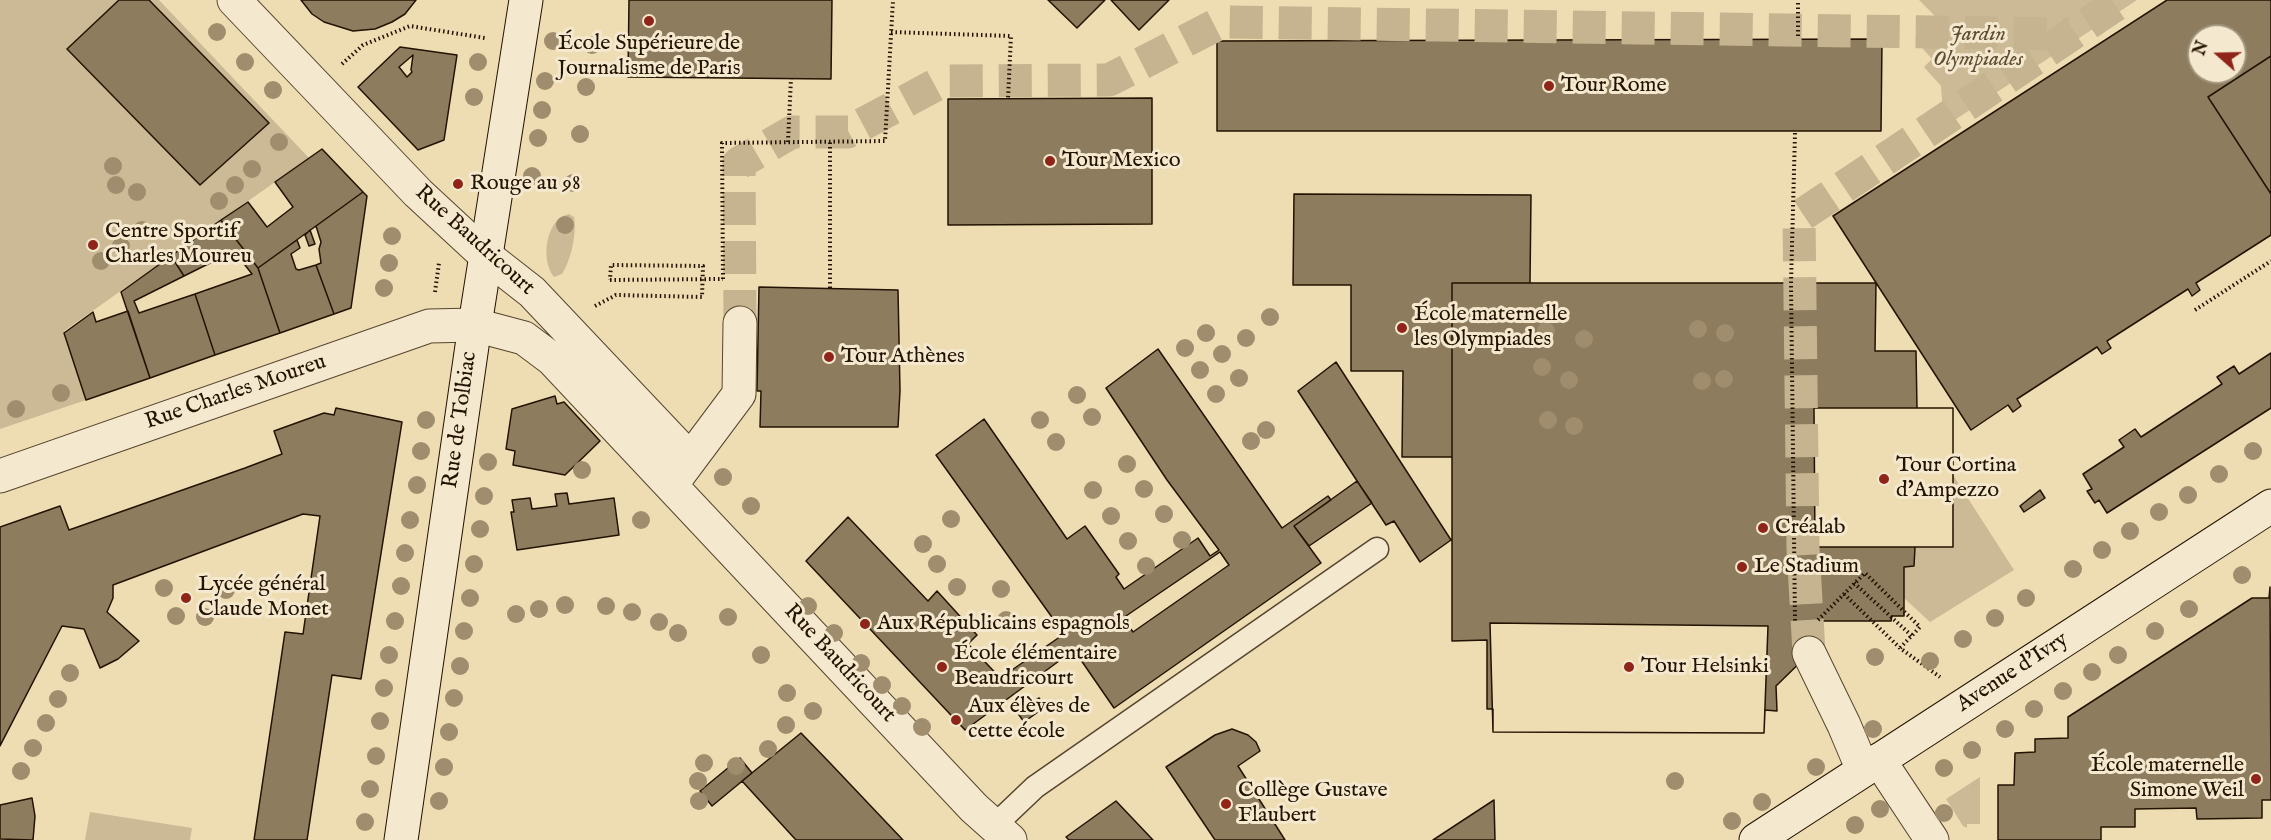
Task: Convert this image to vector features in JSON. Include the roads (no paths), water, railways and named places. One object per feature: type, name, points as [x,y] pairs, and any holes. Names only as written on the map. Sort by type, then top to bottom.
[{"type":"street","name":"Rue Baudricourt","points":[[234,0],[418,193],[486,256],[532,292],[690,459]]},
{"type":"street","name":"Rue de Tolbiac","points":[[401,840],[475,325],[526,0]]},
{"type":"street","points":[[670,485],[739,394],[740,323]]},
{"type":"street","name":"Rue Baudricourt","points":[[475,325],[524,338],[552,359],[974,808],[1002,833]]},
{"type":"street","name":"Rue Charles Moureu","points":[[0,476],[429,326],[475,325]]},
{"type":"street","name":"Avenue d'Ivry","points":[[1756,840],[2271,506]]},
{"type":"street","points":[[1805,637],[1845,725],[1871,765],[1932,840]]},
{"type":"lane","points":[[1002,833],[1035,787],[1377,549]]},
{"type":"tunnel","points":[[1809,653],[1803,548],[1799,217],[2123,0]]},
{"type":"tunnel","points":[[740,323],[739,163],[792,132],[848,132],[943,81],[1109,80],[1222,22],[2069,34]]},
{"type":"place","name":"École Supérieure de Journalisme de Paris","points":[[649,21]]},
{"type":"place","name":"Tour Rome","points":[[1549,86]]},
{"type":"place","name":"Tour Mexico","points":[[1050,161]]},
{"type":"place","name":"Rouge au 98","points":[[458,184]]},
{"type":"place","name":"Centre Sportif Charles Moureu","points":[[93,245]]},
{"type":"place","name":"École maternelle les Olympiades","points":[[1402,328]]},
{"type":"place","name":"Tour Athènes","points":[[829,357]]},
{"type":"place","name":"Tour Cortina d'Ampezzo","points":[[1884,479]]},
{"type":"place","name":"Créalab","points":[[1763,528]]},
{"type":"place","name":"Le Stadium","points":[[1742,567]]},
{"type":"place","name":"Lycée général Claude Monet","points":[[186,598]]},
{"type":"place","name":"Aux Républicains espagnols","points":[[865,624]]},
{"type":"place","name":"École élémentaire Beaudricourt","points":[[942,667]]},
{"type":"place","name":"Tour Helsinki","points":[[1629,667]]},
{"type":"place","name":"Aux élèves de cette école","points":[[956,720]]},
{"type":"place","name":"École maternelle Simone Weil","points":[[2256,779]]},
{"type":"place","name":"Collège Gustave Flaubert","points":[[1226,804]]},
{"type":"park label","name":"Jardin Olympiades","points":[[1978,48]]}]
